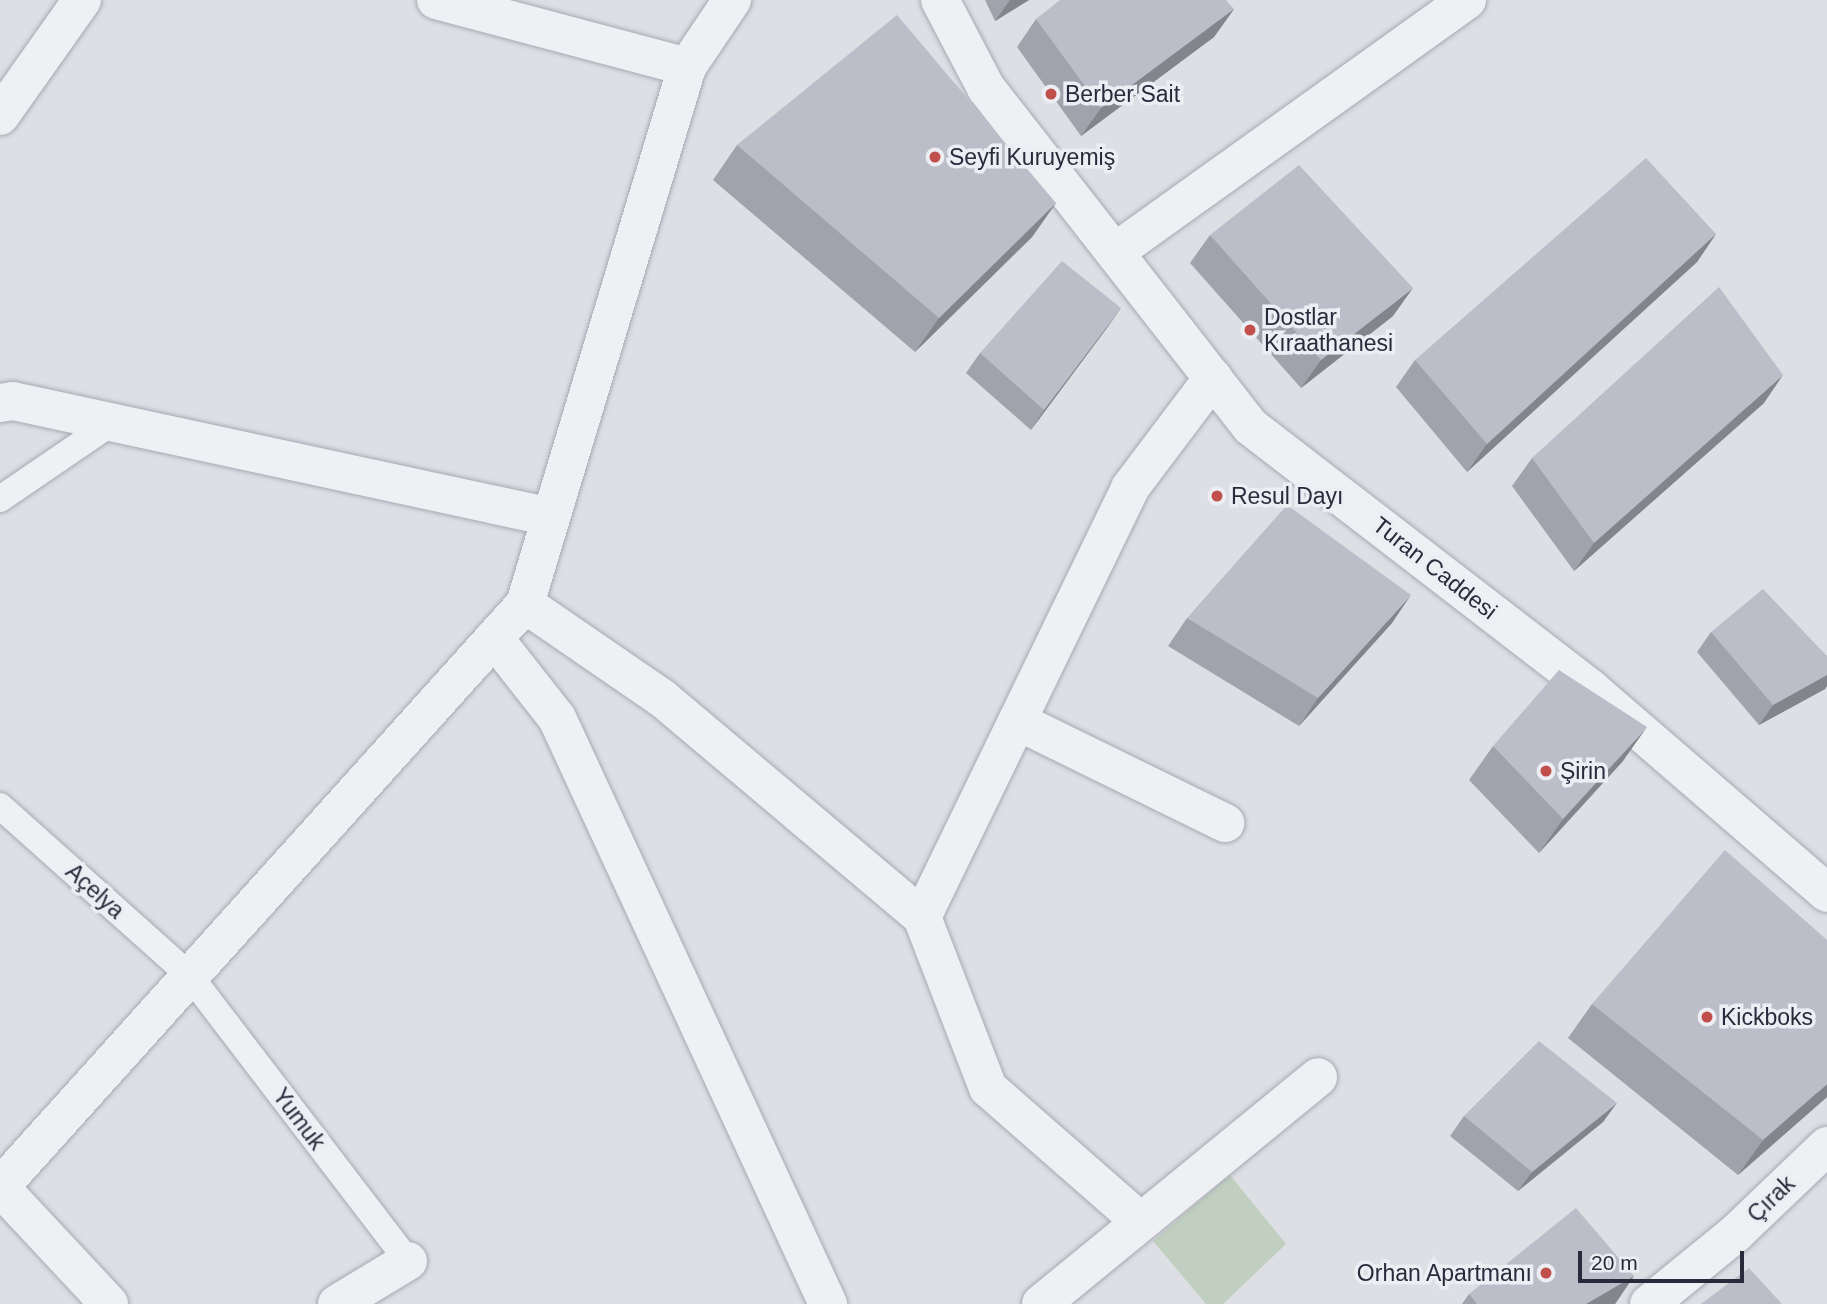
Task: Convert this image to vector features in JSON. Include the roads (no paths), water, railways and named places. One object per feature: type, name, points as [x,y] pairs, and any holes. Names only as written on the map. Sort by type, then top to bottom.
[{"type":"street","points":[[0,116],[82,0]]},
{"type":"street","points":[[436,0],[687,67]]},
{"type":"street","points":[[109,1304],[0,1187],[525,604],[687,67],[732,0]]},
{"type":"street","name":"Turan Caddesi","points":[[940,0],[986,88],[1251,427],[1591,689],[1819,872]]},
{"type":"street","points":[[1115,252],[1467,0]]},
{"type":"street","points":[[922,917],[1130,488],[1213,378]]},
{"type":"street","points":[[0,403],[13,401],[551,517]]},
{"type":"street","points":[[525,604],[662,698],[922,917],[989,1088],[1141,1222]]},
{"type":"street","points":[[494,638],[557,718],[828,1304]]},
{"type":"street","points":[[1017,721],[1225,823]]},
{"type":"street","points":[[1041,1304],[1318,1077]]},
{"type":"street","name":"Çırak","points":[[1649,1304],[1736,1234],[1827,1146]]},
{"type":"street","points":[[337,1304],[408,1261]]},
{"type":"lane","points":[[0,499],[113,422]]},
{"type":"lane","name":"Açelya","points":[[0,806],[190,976]]},
{"type":"lane","name":"Yumuk","points":[[190,976],[408,1261]]},
{"type":"place","name":"Berber Sait","points":[[1051,94]]},
{"type":"place","name":"Seyfi Kuruyemiş","points":[[935,157]]},
{"type":"place","name":"Dostlar Kıraathanesi","points":[[1250,330]]},
{"type":"place","name":"Resul Dayı","points":[[1217,496]]},
{"type":"place","name":"Şirin","points":[[1546,771]]},
{"type":"place","name":"Kickboks","points":[[1707,1017]]},
{"type":"place","name":"Orhan Apartmanı","points":[[1546,1273]]}]
